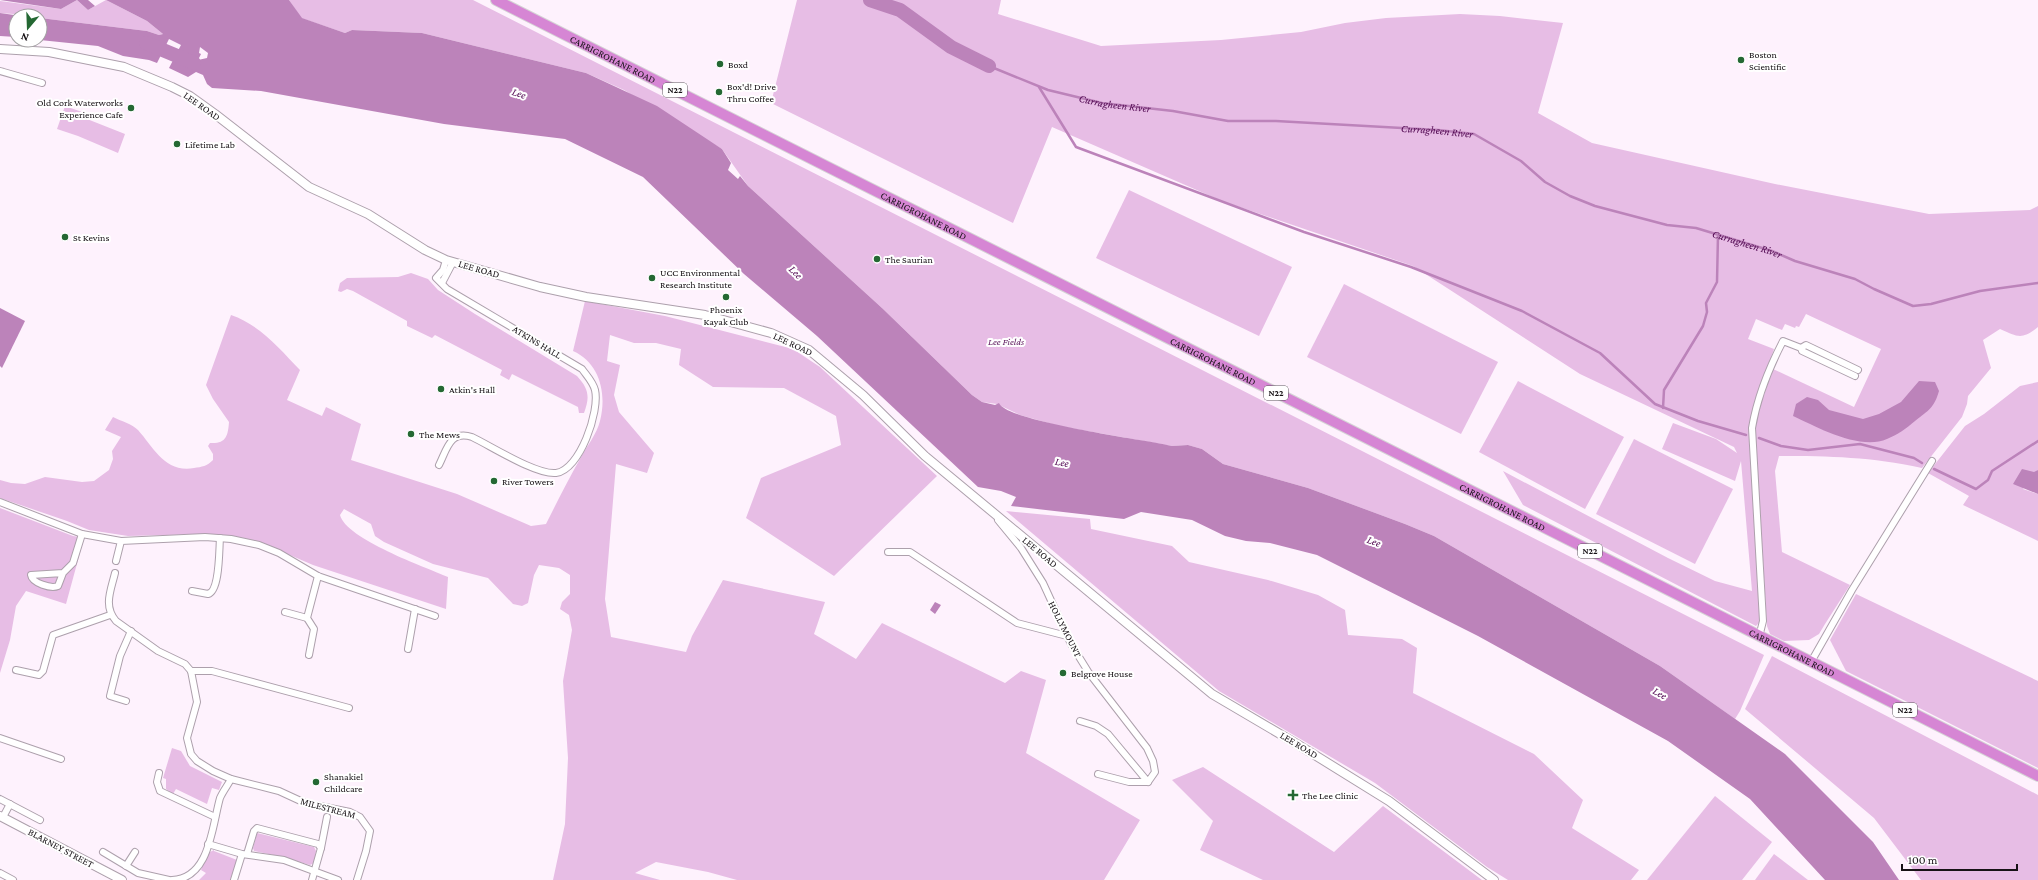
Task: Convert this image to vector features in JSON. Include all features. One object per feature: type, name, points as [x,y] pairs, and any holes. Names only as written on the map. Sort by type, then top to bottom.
[{"type":"highway","name":"CARRIGROHANE ROAD","points":[[496,0],[2038,776]]},
{"type":"street","name":"LEE ROAD","points":[[0,50],[49,52],[124,67],[172,87],[210,110],[308,187],[368,214],[425,250],[449,261],[540,287],[586,297],[700,314],[771,334],[810,350],[843,376],[925,456],[1212,694],[1389,801],[1494,880]]},
{"type":"street","points":[[0,71],[42,83]]},
{"type":"street","points":[[442,283],[449,261]]},
{"type":"street","name":"ATKINS HALL","points":[[439,465],[452,440],[462,434],[472,437],[540,471],[550,473],[561,472],[570,466],[578,456],[590,424],[596,401],[595,390],[591,381],[582,370],[447,289],[436,278],[449,261]]},
{"type":"street","points":[[1760,637],[1763,621],[1752,428],[1755,409],[1774,358],[1783,341],[1801,348],[1802,351],[1857,373]]},
{"type":"street","points":[[1811,662],[1848,596],[1932,460]]},
{"type":"street","points":[[0,502],[82,534],[121,541],[220,538],[242,541],[273,550],[318,576],[435,616]]},
{"type":"street","name":"HOLLYMOUNT","points":[[996,515],[1043,583],[1067,636],[1089,673],[1147,748],[1153,761],[1155,772],[1148,782]]},
{"type":"street","points":[[63,573],[31,575],[31,577],[34,581],[56,588],[63,573],[73,563],[82,534]]},
{"type":"street","points":[[192,590],[208,594],[213,591],[218,570],[220,538]]},
{"type":"street","points":[[116,561],[121,541]]},
{"type":"street","points":[[888,552],[910,552],[1016,623],[1067,636]]},
{"type":"street","points":[[115,573],[108,600],[110,614],[158,651],[185,664],[192,671],[212,671],[349,708]]},
{"type":"street","points":[[307,618],[318,576]]},
{"type":"street","points":[[408,649],[415,609]]},
{"type":"street","points":[[285,612],[307,618],[314,630],[309,654]]},
{"type":"street","points":[[16,670],[39,675],[43,671],[53,635],[110,614]]},
{"type":"street","points":[[126,701],[110,696],[120,656],[131,631]]},
{"type":"street","name":"MILESTREAM","points":[[192,671],[197,702],[187,738],[191,754],[201,764],[230,779],[279,791],[305,802],[350,812],[360,817],[370,831],[366,851],[357,880]]},
{"type":"street","points":[[1080,721],[1096,726],[1108,734],[1148,782]]},
{"type":"street","points":[[0,738],[61,758]]},
{"type":"street","points":[[159,773],[157,782],[160,791],[215,817]]},
{"type":"street","points":[[1098,774],[1129,782],[1148,782]]},
{"type":"street","points":[[103,852],[138,873],[170,880],[183,878],[194,872],[201,862],[208,844],[221,796],[230,779]]},
{"type":"street","points":[[0,799],[40,820]]},
{"type":"street","points":[[1,816],[10,804]]},
{"type":"street","name":"BLARNEY STREET","points":[[1,816],[122,880]]},
{"type":"street","points":[[312,880],[321,848],[327,817]]},
{"type":"street","points":[[234,880],[254,831],[257,828],[318,844],[321,848]]},
{"type":"street","points":[[208,844],[245,854],[284,860],[338,880]]},
{"type":"street","points":[[126,866],[135,852]]},
{"type":"street","points":[[0,873],[13,880]]},
{"type":"green space","points":[[77,0],[88,10],[106,0],[147,21],[163,34],[159,35],[147,31],[48,19],[48,8],[8,8],[8,14],[0,13],[0,1],[61,9]]},
{"type":"green space","name":"Lee Fields","points":[[289,0],[473,0],[1764,655],[1740,711],[1735,719],[1660,666],[1434,536],[1405,524],[1308,488],[1223,464],[1202,449],[1188,445],[1172,446],[1059,426],[1020,415],[997,404],[982,402],[972,395],[882,308],[748,186],[722,149],[624,90],[586,73],[422,33],[352,30],[345,33],[301,18]]},
{"type":"green space","points":[[797,0],[1001,0],[998,14],[1101,46],[1221,40],[1301,32],[1345,23],[1386,18],[1460,14],[1500,16],[1563,23],[1538,113],[1592,143],[1775,184],[1929,214],[2030,210],[2038,206],[2038,327],[2028,334],[2020,336],[2000,329],[1983,340],[1991,368],[1968,396],[1967,404],[1962,417],[1922,468],[1885,461],[1851,458],[1779,456],[1775,471],[1782,552],[1850,585],[1819,634],[1809,640],[1784,641],[1770,634],[1767,626],[1755,429],[1759,409],[1773,369],[1854,407],[1881,349],[1806,314],[1799,327],[1796,326],[1795,328],[1785,324],[1782,330],[1756,319],[1748,339],[1774,349],[1753,411],[1761,615],[1760,622],[1756,626],[1523,505],[1503,471],[1668,558],[1715,581],[1752,591],[1741,461],[1735,481],[1662,449],[1673,423],[1716,439],[1737,453],[1734,447],[1580,374],[1413,266],[1222,201],[1052,127],[1013,223],[771,103]]},
{"type":"green space","points":[[65,106],[82,112],[87,119],[125,134],[118,153],[57,129]]},
{"type":"green space","points":[[1129,190],[1292,267],[1259,336],[1096,258]]},
{"type":"green space","points":[[411,273],[428,279],[438,290],[577,376],[586,389],[588,398],[584,413],[579,413],[578,407],[512,374],[509,380],[500,375],[502,370],[435,335],[432,338],[407,326],[407,321],[353,291],[347,289],[341,292],[338,291],[340,283],[347,278],[398,277]]},
{"type":"green space","points":[[1344,284],[1498,362],[1461,434],[1307,357]]},
{"type":"green space","points":[[585,301],[665,316],[793,349],[820,367],[937,476],[834,576],[746,518],[761,478],[841,445],[836,416],[784,388],[713,387],[679,365],[681,349],[656,343],[634,343],[610,335],[607,361],[620,365],[614,395],[619,412],[654,453],[647,473],[616,464],[605,599],[611,637],[686,652],[692,636],[723,580],[825,602],[814,634],[856,659],[882,623],[1005,683],[1021,671],[1046,680],[1026,753],[1140,820],[1104,880],[737,880],[708,872],[656,862],[635,873],[660,880],[553,880],[565,824],[568,758],[563,681],[572,630],[569,615],[560,609],[562,602],[570,594],[570,575],[559,568],[539,565],[534,575],[528,603],[522,606],[513,604],[488,578],[433,564],[384,542],[375,536],[371,524],[344,509],[340,515],[345,524],[371,543],[448,577],[446,609],[313,565],[262,543],[244,538],[204,534],[128,536],[89,530],[0,498],[0,480],[11,483],[25,484],[45,477],[82,482],[94,481],[109,470],[113,459],[112,451],[121,437],[105,430],[113,417],[136,428],[161,458],[175,467],[184,469],[194,468],[204,466],[211,462],[213,460],[213,454],[208,446],[210,443],[220,442],[225,438],[228,431],[229,422],[213,399],[206,385],[231,315],[241,319],[260,331],[300,370],[287,400],[322,416],[326,407],[361,424],[351,460],[457,494],[531,526],[546,524],[582,454],[596,431],[602,411],[602,390],[595,371],[590,363],[573,351]]},
{"type":"green space","points":[[1518,381],[1624,437],[1585,509],[1479,452]]},
{"type":"green space","points":[[2038,382],[2038,470],[2023,489],[2038,494],[2038,541],[1963,505],[1969,496],[1928,473],[1965,426],[1984,414],[2020,386]]},
{"type":"green space","points":[[1634,439],[1733,489],[1695,564],[1596,514]]},
{"type":"green space","points":[[0,508],[73,536],[84,538],[66,604],[26,591],[16,606],[10,640],[0,673]]},
{"type":"green space","points":[[1006,511],[1090,519],[1091,529],[1172,546],[1189,562],[1268,580],[1318,595],[1345,610],[1348,635],[1402,639],[1417,648],[1413,693],[1534,754],[1583,800],[1572,828],[1639,870],[1631,880],[1508,880],[1487,867],[1375,783],[1219,691]]},
{"type":"green space","points":[[1856,594],[2038,681],[2038,768],[1846,671],[1830,640]]},
{"type":"green space","points":[[1772,656],[2038,795],[2038,880],[1921,880],[1874,818],[1745,709]]},
{"type":"green space","points":[[172,748],[181,751],[190,766],[222,782],[219,790],[212,788],[207,804],[176,789],[173,794],[166,789],[166,779],[163,778]]},
{"type":"green space","points":[[1203,767],[1334,852],[1383,806],[1482,880],[1263,880],[1200,850],[1213,821],[1172,780]]},
{"type":"green space","points":[[1715,796],[1772,842],[1742,880],[1647,880]]},
{"type":"green space","points":[[257,833],[314,847],[316,851],[314,863],[310,865],[283,857],[254,851],[253,848]]},
{"type":"green space","points":[[214,850],[237,860],[230,880],[199,880],[206,873],[201,870],[208,853]]},
{"type":"green space","points":[[1774,854],[1808,880],[1755,880]]},
{"type":"water","points":[[0,0],[77,0],[61,9]]},
{"type":"water","points":[[77,0],[88,0],[95,6],[88,10]]},
{"type":"water","name":"Lee","points":[[106,0],[289,0],[302,18],[345,33],[352,30],[422,33],[586,73],[657,106],[722,149],[731,163],[728,170],[738,179],[740,176],[748,186],[882,308],[972,395],[982,402],[995,405],[999,403],[1008,410],[1026,417],[1050,423],[1172,446],[1188,445],[1202,449],[1223,464],[1308,488],[1434,536],[1660,666],[1785,754],[1873,842],[1899,880],[1825,880],[1750,799],[1668,741],[1478,636],[1317,555],[1270,543],[1246,541],[1225,536],[1192,520],[1141,512],[1124,519],[1011,506],[1016,497],[1001,491],[978,487],[817,336],[744,274],[643,177],[565,139],[444,124],[261,91],[212,88],[207,84],[203,75],[196,72],[188,77],[169,68],[181,45],[169,39],[157,63],[149,60],[123,56],[98,46],[48,41],[48,19],[147,31],[159,35],[163,34],[147,21]],"holes":[[[200,47],[208,53],[207,58],[198,60],[201,54],[199,53]]]},
{"type":"water","points":[[0,13],[8,14],[8,36],[0,36]]},
{"type":"water","points":[[0,308],[25,321],[2,368],[0,366]]},
{"type":"water","points":[[1919,381],[1935,382],[1939,391],[1933,405],[1909,426],[1887,439],[1876,442],[1852,440],[1826,431],[1793,416],[1796,404],[1807,397],[1818,400],[1829,410],[1863,419],[1879,414],[1901,402]]},
{"type":"water","points":[[2022,469],[2034,472],[2038,470],[2038,494],[2013,484]]},
{"type":"water","points":[[935,602],[941,605],[935,614],[930,610]]},
{"type":"waterway","name":"Curragheen River","points":[[870,0],[900,10],[951,47],[989,66]]},
{"type":"waterway","points":[[146,43],[194,63]]},
{"type":"waterway","name":"Curragheen River","points":[[989,66],[1048,90],[1102,103],[1173,111],[1228,121],[1276,121],[1438,130],[1474,134],[1521,161],[1545,182],[1570,196],[1595,206],[1667,225],[1696,228],[1772,251],[1795,261],[1855,279],[1913,306],[1931,304],[1980,291],[2038,283]]},
{"type":"waterway","points":[[1039,87],[1076,147],[1304,232],[1411,267],[1522,311],[1600,353],[1655,404],[1698,421],[1746,435]]},
{"type":"waterway","points":[[1663,408],[1664,390],[1703,326],[1707,312],[1706,303],[1717,282],[1718,235]]},
{"type":"waterway","points":[[1759,438],[1781,446],[1808,450],[1860,444],[1914,458],[1922,463]]},
{"type":"waterway","points":[[1934,469],[1976,489],[1988,480],[1992,471],[2038,441]]},
{"type":"place","name":"Boston Scientific","points":[[1741,60]]},
{"type":"place","name":"Boxd","points":[[720,64]]},
{"type":"place","name":"Box'd! Drive Thru Coffee","points":[[719,92]]},
{"type":"place","name":"Old Cork Waterworks Experience Cafe","points":[[131,108]]},
{"type":"place","name":"Lifetime Lab","points":[[177,144]]},
{"type":"place","name":"St Kevins","points":[[65,237]]},
{"type":"place","name":"The Saurian","points":[[877,259]]},
{"type":"place","name":"UCC Environmental Research Institute","points":[[652,278]]},
{"type":"place","name":"Phoenix Kayak Club","points":[[726,297]]},
{"type":"place","name":"Atkin's Hall","points":[[441,389]]},
{"type":"place","name":"The Mews","points":[[411,434]]},
{"type":"place","name":"River Towers","points":[[494,481]]},
{"type":"place","name":"Belgrove House","points":[[1063,673]]},
{"type":"place","name":"Shanakiel Childcare","points":[[316,782]]},
{"type":"place","name":"The Lee Clinic","points":[[1293,795]]}]
